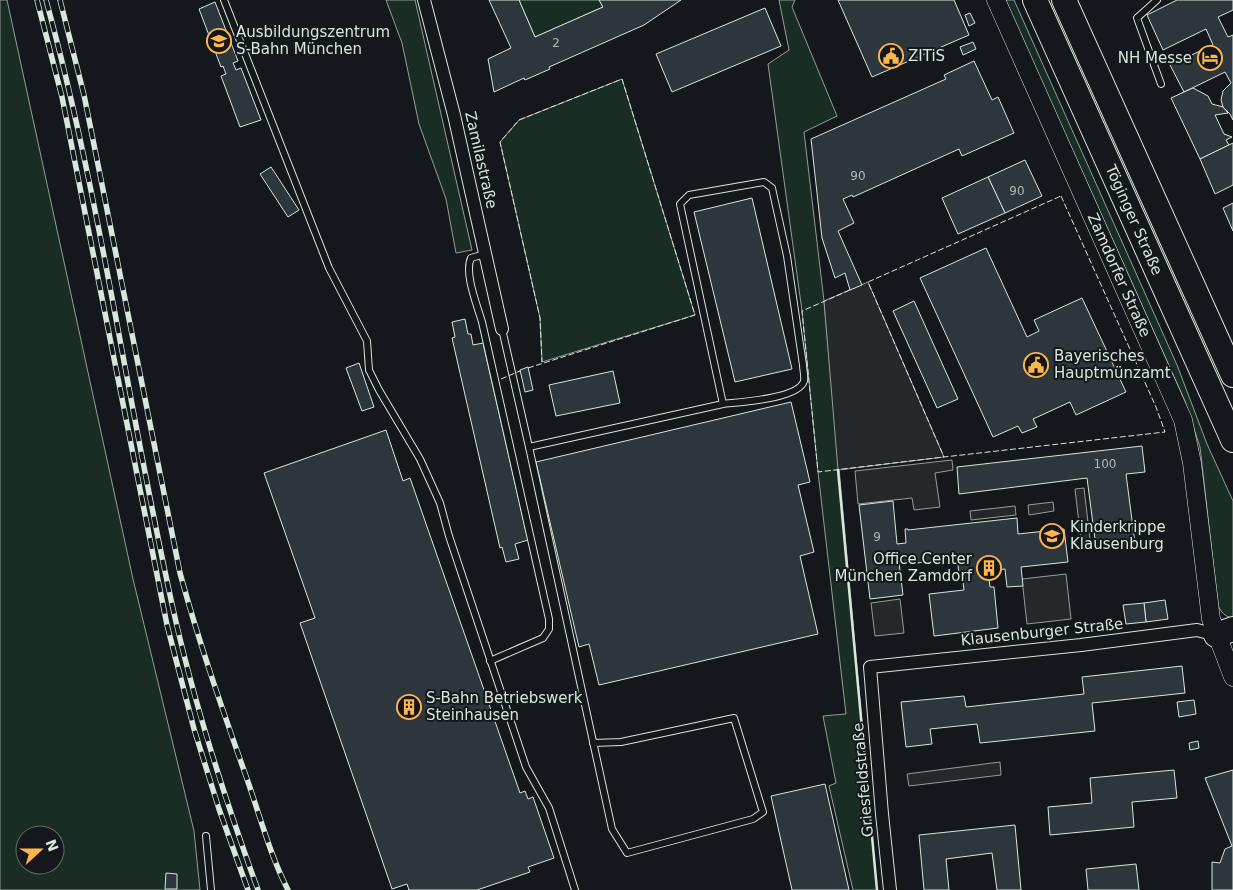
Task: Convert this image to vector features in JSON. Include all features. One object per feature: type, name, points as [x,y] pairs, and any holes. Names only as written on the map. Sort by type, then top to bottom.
[{"type":"highway","name":"Töginger Straße","points":[[1035,0],[1233,440]]},
{"type":"highway","name":"Töginger Straße","points":[[1064,0],[1233,375]]},
{"type":"street","name":"Zamilastraße","points":[[424,0],[454,115],[502,329]]},
{"type":"street","name":"Zamdorfer Straße","points":[[996,0],[1183,420],[1192,463],[1208,604],[1227,633],[1233,677]]},
{"type":"street","name":"Klausenburger Straße","points":[[870,667],[1082,645],[1197,630],[1227,633]]},
{"type":"street","name":"Griesfeldstraße","points":[[870,667],[890,890]]},
{"type":"lane","points":[[224,0],[329,268],[367,341],[369,370],[420,459],[440,503],[449,536],[526,767],[549,808],[575,890]]},
{"type":"lane","points":[[1157,0],[1137,18],[1162,84]]},
{"type":"lane","points":[[529,447],[723,404],[788,394],[798,389],[804,382],[803,365],[787,256],[772,188],[764,182],[689,195],[680,204],[723,404]]},
{"type":"lane","points":[[485,254],[472,258],[468,264],[470,277],[549,619],[549,629],[543,638],[490,660]]},
{"type":"lane","points":[[502,329],[529,447],[593,743],[612,829],[626,853],[753,819],[763,812],[734,718],[621,742],[593,743]]},
{"type":"lane","points":[[206,836],[211,890]]},
{"type":"green space","points":[[0,0],[7,0],[133,579],[194,831],[200,890],[0,890]]},
{"type":"green space","points":[[386,0],[415,0],[472,250],[456,253],[446,199],[419,124],[402,43]]},
{"type":"green space","points":[[519,0],[599,0],[603,7],[535,37]]},
{"type":"green space","points":[[779,0],[795,0],[792,7],[837,116],[804,132],[824,301],[877,890],[853,890],[829,786],[836,783],[823,716],[846,714],[818,472],[802,311],[768,64],[789,50]]},
{"type":"green space","points":[[1005,0],[1014,0],[1177,365],[1207,444],[1233,501],[1233,618],[1224,614],[1218,605],[1200,447],[1185,401]]},
{"type":"green space","points":[[622,79],[695,315],[542,362],[540,318],[500,142],[519,120]]},
{"type":"shaded area","points":[[868,282],[944,457],[838,470],[824,301]]},
{"type":"shaded area","points":[[952,460],[953,470],[935,473],[940,507],[914,510],[912,498],[858,504],[855,471]]},
{"type":"shaded area","points":[[1084,488],[1091,548],[1082,549],[1075,489]]},
{"type":"shaded area","points":[[1053,502],[1054,511],[1029,515],[1028,505]]},
{"type":"shaded area","points":[[1015,506],[1016,515],[971,520],[970,511]]},
{"type":"shaded area","points":[[1066,574],[1071,619],[1027,624],[1022,579]]},
{"type":"shaded area","points":[[900,599],[904,633],[875,636],[871,603]]},
{"type":"shaded area","points":[[1000,762],[1001,775],[909,786],[907,774]]},
{"type":"building","points":[[489,0],[519,0],[535,37],[603,7],[599,0],[681,0],[644,25],[549,67],[550,69],[525,80],[524,78],[494,92],[488,59],[511,48]]},
{"type":"building","name":"ZITiS","points":[[838,0],[954,0],[969,35],[872,77]]},
{"type":"building","name":"NH Messe","points":[[1177,0],[1233,0],[1233,10],[1218,17],[1228,37],[1233,35],[1233,120],[1223,107],[1221,100],[1223,91],[1231,83],[1225,72],[1184,92],[1170,65],[1213,45],[1206,29],[1163,50],[1147,15]]},
{"type":"building","points":[[215,2],[238,61],[233,63],[236,70],[241,68],[261,120],[240,127],[221,76],[226,74],[223,66],[221,67],[199,9]]},
{"type":"building","points":[[765,8],[781,46],[672,92],[656,54]]},
{"type":"building","points":[[970,13],[975,23],[969,26],[965,15]]},
{"type":"building","points":[[973,42],[976,49],[963,55],[960,47]]},
{"type":"building","points":[[974,61],[992,100],[998,97],[1014,133],[962,156],[959,149],[853,197],[852,195],[843,199],[854,223],[838,231],[862,285],[850,290],[845,273],[835,278],[822,238],[811,139],[946,79],[944,75]]},
{"type":"building","points":[[1193,88],[1208,96],[1212,104],[1223,107],[1228,113],[1215,115],[1224,134],[1232,137],[1226,140],[1229,145],[1200,159],[1171,98]]},
{"type":"building","points":[[1233,143],[1233,185],[1215,194],[1200,159]]},
{"type":"building","points":[[1025,160],[1042,196],[1005,213],[988,177]]},
{"type":"building","points":[[271,167],[299,210],[288,217],[260,174]]},
{"type":"building","points":[[988,177],[1005,213],[958,234],[942,198]]},
{"type":"building","points":[[752,198],[792,369],[735,382],[694,212]]},
{"type":"building","points":[[1233,203],[1233,231],[1223,208]]},
{"type":"building","name":"Bayerisches Hauptmünzamt","points":[[986,248],[1027,337],[1039,331],[1034,320],[1082,298],[1126,392],[1076,415],[1070,402],[1033,419],[1037,427],[1022,433],[1018,426],[993,437],[920,278]]},
{"type":"building","points":[[914,301],[958,399],[937,408],[893,311]]},
{"type":"building","points":[[465,319],[468,334],[471,334],[473,345],[483,343],[528,540],[515,544],[519,559],[506,562],[502,547],[500,548],[452,338],[455,337],[452,322]]},
{"type":"building","points":[[359,363],[374,407],[362,411],[346,368]]},
{"type":"building","points":[[528,367],[533,390],[525,392],[520,370]]},
{"type":"building","points":[[613,371],[620,403],[556,416],[549,385]]},
{"type":"building","points":[[791,402],[810,482],[798,485],[814,552],[800,556],[818,634],[599,685],[589,644],[579,647],[536,462]]},
{"type":"building","name":"S-Bahn Betriebswerk Steinhausen","points":[[386,430],[403,481],[410,478],[520,793],[525,791],[528,799],[533,797],[554,858],[528,867],[530,872],[477,890],[409,890],[407,884],[392,889],[300,623],[315,618],[264,473]]},
{"type":"building","points":[[1142,446],[1145,472],[1126,474],[1135,543],[1096,547],[1087,478],[959,494],[957,467]]},
{"type":"building","name":"Office Center München Zamdorf","points":[[893,501],[897,544],[906,543],[905,529],[1017,518],[1018,534],[1064,529],[1068,562],[1021,567],[1023,586],[1007,587],[1005,569],[988,571],[990,587],[994,587],[998,628],[934,636],[929,594],[964,590],[957,558],[909,564],[908,561],[899,562],[903,595],[870,599],[859,505]]},
{"type":"building","points":[[1165,600],[1168,619],[1146,622],[1144,603]]},
{"type":"building","points":[[1144,603],[1146,622],[1126,624],[1123,605]]},
{"type":"building","points":[[1182,666],[1185,693],[1092,703],[1095,731],[980,743],[977,724],[930,729],[932,744],[906,747],[901,702],[964,696],[966,707],[1084,694],[1082,677]]},
{"type":"building","points":[[1194,700],[1196,714],[1179,717],[1177,702]]},
{"type":"building","points":[[1198,741],[1199,748],[1190,750],[1189,743]]},
{"type":"building","points":[[1174,770],[1177,798],[1132,802],[1134,827],[1050,835],[1048,807],[1092,803],[1090,778]]},
{"type":"building","points":[[1233,770],[1233,890],[1212,890],[1212,862],[1220,863],[1225,849],[1232,846],[1205,778]]},
{"type":"building","points":[[825,784],[849,890],[792,890],[771,796]]},
{"type":"building","points":[[1015,825],[1021,890],[997,890],[992,853],[946,859],[949,890],[924,890],[919,835]]},
{"type":"building","points":[[1136,864],[1139,890],[1088,890],[1086,869]]},
{"type":"building","points":[[166,873],[177,874],[177,889],[165,889]]},
{"type":"railway","points":[[37,0],[62,97],[167,625],[194,729],[219,809],[248,890]]},
{"type":"railway","points":[[46,0],[83,154],[176,622],[193,690],[213,757],[258,890]]},
{"type":"railway","points":[[60,0],[84,95],[180,573],[220,702],[271,849],[288,890]]},
{"type":"fence","points":[[528,368],[695,315],[622,79],[519,120],[500,142],[540,318],[542,362]]},
{"type":"fence","points":[[1061,196],[1156,407],[1165,432],[944,457],[868,282],[1061,196]]},
{"type":"fence","points":[[850,290],[802,311],[818,472],[944,457]]},
{"type":"fence","points":[[501,379],[520,371]]},
{"type":"wall","points":[[838,470],[877,890]]},
{"type":"place","name":"Ausbildungszentrum S-Bahn München","points":[[219,41]]},
{"type":"place","name":"ZITiS","points":[[891,56]]},
{"type":"place","name":"NH Messe","points":[[1210,58]]},
{"type":"place","name":"Bayerisches Hauptmünzamt","points":[[1036,365]]},
{"type":"place","name":"Kinderkrippe Klausenburg","points":[[1052,536]]},
{"type":"place","name":"Office Center München Zamdorf","points":[[989,568]]},
{"type":"place","name":"S-Bahn Betriebswerk Steinhausen","points":[[409,707]]}]
